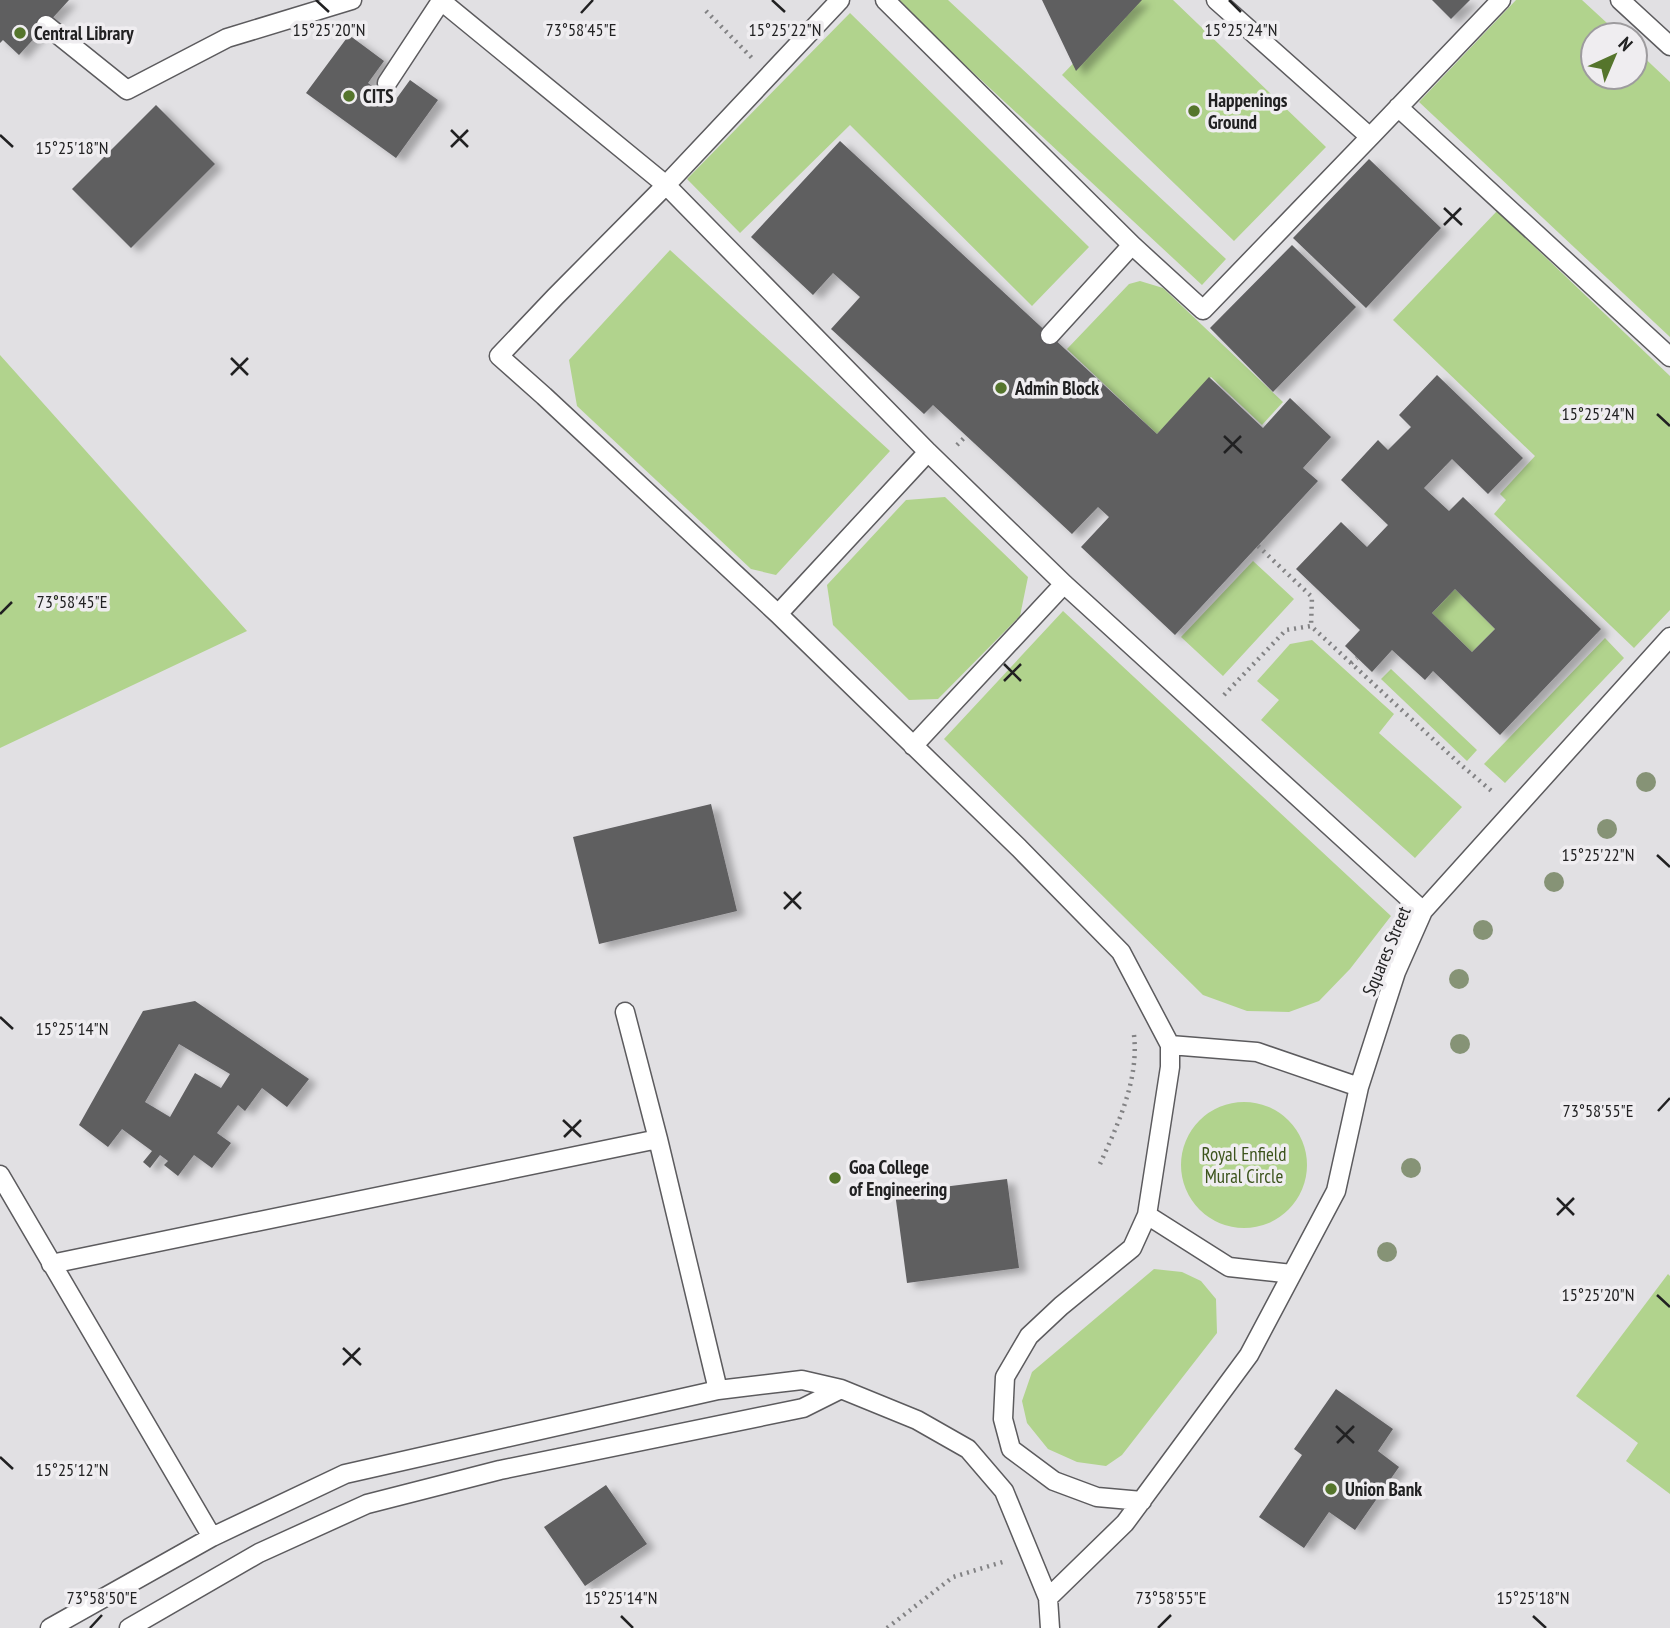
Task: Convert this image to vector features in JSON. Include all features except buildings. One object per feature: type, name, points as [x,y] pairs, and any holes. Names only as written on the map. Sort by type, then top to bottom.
[{"type":"lane","points":[[46,25],[127,90],[227,38],[352,0]]},
{"type":"lane","points":[[387,83],[440,0],[666,185],[928,452],[1064,584],[1423,911]]},
{"type":"lane","points":[[840,0],[666,185],[499,356],[778,614],[1019,848],[1121,952],[1170,1045],[1170,1068],[1147,1215],[1132,1248],[1060,1306],[1029,1336],[1005,1377],[1003,1419],[1011,1449],[1054,1481],[1097,1497],[1142,1501]]},
{"type":"lane","points":[[885,0],[1132,245],[1203,310],[1502,0]]},
{"type":"lane","points":[[1216,0],[1370,137]]},
{"type":"lane","points":[[1620,0],[1670,46]]},
{"type":"lane","points":[[1398,107],[1670,357]]},
{"type":"lane","points":[[1050,335],[1132,245]]},
{"type":"lane","points":[[778,614],[928,452]]},
{"type":"lane","points":[[913,746],[1064,584]]},
{"type":"lane","name":"Squares Street","points":[[1048,1598],[1125,1523],[1142,1501],[1248,1355],[1292,1275],[1336,1191],[1359,1087],[1396,972],[1423,911],[1670,637]]},
{"type":"lane","points":[[625,1012],[718,1390]]},
{"type":"lane","points":[[1170,1045],[1257,1052],[1359,1087]]},
{"type":"lane","points":[[51,1264],[658,1139]]},
{"type":"lane","points":[[0,1175],[212,1537]]},
{"type":"lane","points":[[1147,1215],[1229,1267],[1292,1275]]},
{"type":"lane","points":[[50,1628],[212,1537],[345,1474],[718,1390],[802,1380],[841,1389],[917,1419],[968,1449],[1004,1491],[1048,1598],[1050,1628]]},
{"type":"lane","points":[[129,1628],[259,1553],[367,1504],[500,1471],[803,1408],[841,1389]]},
{"type":"path","points":[[706,11],[769,75]]},
{"type":"path","points":[[1258,546],[1312,597],[1311,626],[1461,765],[1514,810]]},
{"type":"path","points":[[1206,713],[1286,630],[1311,626]]},
{"type":"path","points":[[1351,663],[1357,657]]},
{"type":"path","points":[[1100,1164],[1124,1111],[1136,1053],[1133,1029]]},
{"type":"path","points":[[887,1628],[953,1577],[1030,1555]]},
{"type":"green space","points":[[895,0],[948,0],[1226,259],[1202,285]]},
{"type":"green space","name":"Happenings Ground","points":[[1134,0],[1173,0],[1326,147],[1234,241],[1062,75]]},
{"type":"green space","points":[[1516,0],[1582,0],[1605,21],[1579,21],[1579,91],[1649,91],[1649,62],[1670,82],[1670,337],[1419,102]]},
{"type":"green space","points":[[850,13],[1089,247],[1032,306],[850,125],[740,233],[687,179]]},
{"type":"green space","points":[[1497,211],[1670,376],[1670,610],[1634,648],[1494,514],[1506,500],[1500,494],[1535,456],[1393,320]]},
{"type":"green space","points":[[670,250],[890,451],[776,575],[751,569],[577,406],[569,360]]},
{"type":"green space","points":[[1140,281],[1163,288],[1283,402],[1262,425],[1211,377],[1157,434],[1067,349],[1129,284]]},
{"type":"green space","points":[[0,355],[247,631],[0,748]]},
{"type":"green space","points":[[945,497],[1028,577],[1020,616],[938,699],[909,700],[833,625],[827,585],[906,500]]},
{"type":"green space","points":[[1253,561],[1294,599],[1223,676],[1181,637]]},
{"type":"green space","points":[[1455,589],[1495,629],[1472,652],[1432,613]]},
{"type":"green space","points":[[1063,611],[1391,916],[1350,969],[1319,1001],[1289,1012],[1247,1011],[1203,995],[944,739]]},
{"type":"green space","points":[[1605,638],[1624,658],[1505,783],[1484,764]]},
{"type":"green space","points":[[1312,640],[1394,714],[1379,733],[1462,807],[1415,858],[1261,720],[1279,700],[1257,681],[1290,644]]},
{"type":"green space","points":[[1391,669],[1477,750],[1467,761],[1381,679]]},
{"type":"green space","name":"Royal Enfield Mural Circle","points":[[1244,1102],[1268,1107],[1288,1121],[1302,1141],[1307,1165],[1302,1189],[1288,1209],[1268,1223],[1244,1228],[1220,1223],[1200,1209],[1186,1189],[1181,1165],[1186,1141],[1200,1121],[1220,1107]]},
{"type":"green space","points":[[1154,1269],[1182,1272],[1201,1281],[1216,1299],[1217,1333],[1122,1455],[1106,1466],[1077,1462],[1048,1449],[1027,1423],[1022,1401],[1032,1372]]},
{"type":"green space","points":[[1668,1274],[1670,1494],[1626,1461],[1638,1443],[1576,1396]]},
{"type":"place","name":"Central Library","points":[[20,33]]},
{"type":"place","name":"CITS","points":[[349,96]]},
{"type":"place","name":"Happenings Ground","points":[[1194,111]]},
{"type":"place","name":"Admin Block","points":[[1001,388]]},
{"type":"place","name":"Goa College of Engineering","points":[[835,1178]]},
{"type":"place","name":"Union Bank","points":[[1331,1489]]}]
